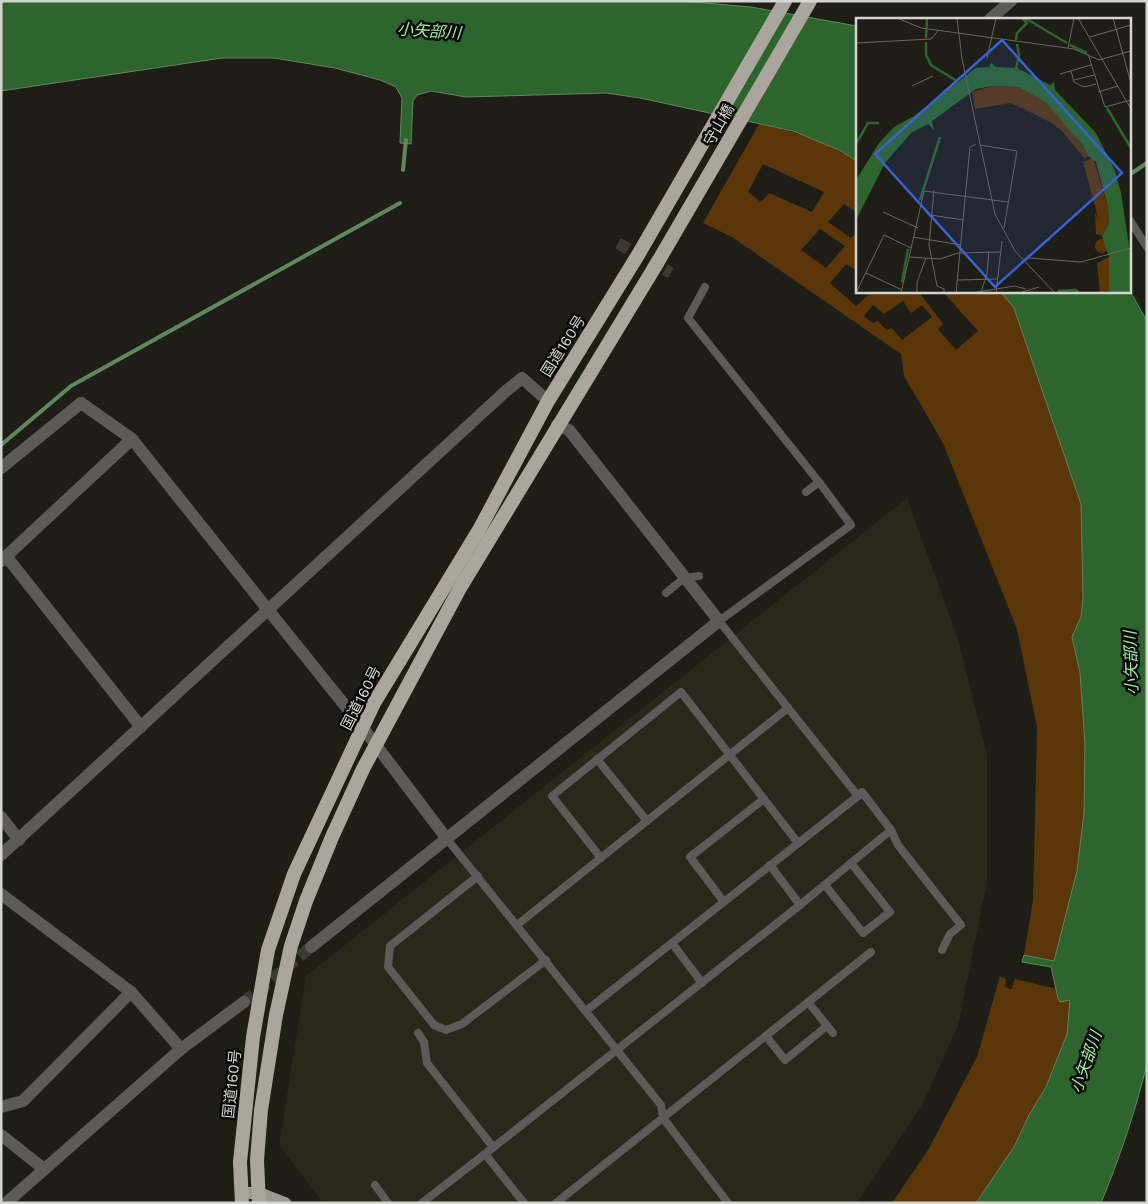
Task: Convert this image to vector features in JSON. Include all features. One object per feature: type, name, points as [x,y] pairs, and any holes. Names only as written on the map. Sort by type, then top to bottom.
[{"type":"highway","name":"守山橋","points":[[638,254],[785,1]]},
{"type":"highway","name":"守山橋","points":[[557,425],[656,265],[810,1]]},
{"type":"highway","name":"国道160号","points":[[242,1198],[240,1162],[253,1037],[268,950],[294,874],[374,703],[479,530],[548,400],[638,254]]},
{"type":"highway","points":[[259,1198],[257,1160],[261,1110],[276,1015],[291,946],[306,900],[332,837],[376,745],[460,588],[557,425]]},
{"type":"main road","points":[[242,1198],[259,1198],[285,1203]]},
{"type":"street","points":[[991,18],[1011,1]]},
{"type":"street","points":[[1,855],[522,378],[548,400]]},
{"type":"street","points":[[1,468],[81,403],[132,439],[434,816],[447,839]]},
{"type":"street","points":[[311,947],[719,621],[569,430],[557,425]]},
{"type":"street","points":[[132,439],[4,559],[141,727]]},
{"type":"street","points":[[1,817],[19,840]]},
{"type":"street","points":[[1,894],[131,992],[181,1048]]},
{"type":"street","points":[[1,1107],[23,1101],[131,992]]},
{"type":"street","points":[[6,1203],[181,1048],[244,1002]]},
{"type":"street","points":[[1,1135],[44,1169]]},
{"type":"lane","points":[[1130,221],[1147,247]]},
{"type":"lane","points":[[705,287],[688,318],[851,525],[719,621],[858,796]]},
{"type":"lane","points":[[806,492],[819,482]]},
{"type":"lane","points":[[666,593],[684,578],[699,576]]},
{"type":"lane","points":[[601,858],[552,796],[681,692],[798,843]]},
{"type":"lane","points":[[517,925],[788,708]]},
{"type":"lane","points":[[597,759],[647,821]]},
{"type":"lane","points":[[587,1010],[862,792],[891,830],[898,845],[961,925],[950,934],[942,950]]},
{"type":"lane","points":[[724,902],[690,857],[764,799]]},
{"type":"lane","points":[[422,1203],[617,1051],[891,830]]},
{"type":"lane","points":[[447,839],[587,1010],[617,1051],[661,1105],[663,1118],[728,1203]]},
{"type":"lane","points":[[825,884],[863,933],[890,912],[851,863]]},
{"type":"lane","points":[[770,866],[800,905]]},
{"type":"lane","points":[[478,876],[390,946],[388,967],[391,975],[431,1025],[446,1030],[462,1024],[546,960]]},
{"type":"lane","points":[[672,943],[702,983]]},
{"type":"lane","points":[[556,1203],[871,952]]},
{"type":"lane","points":[[808,1002],[833,1033]]},
{"type":"lane","points":[[766,1036],[785,1060],[827,1026]]},
{"type":"lane","points":[[418,1033],[424,1042],[427,1063],[494,1147]]},
{"type":"lane","points":[[485,1154],[524,1203]]},
{"type":"lane","points":[[374,1185],[388,1203]]},
{"type":"shaded area","points":[[759,124],[785,130],[822,143],[856,160],[856,212],[844,204],[828,222],[851,238],[856,233],[856,270],[846,264],[830,283],[856,306],[872,292],[919,292],[943,324],[938,329],[956,350],[978,331],[943,292],[1001,292],[1014,308],[1081,504],[1083,598],[1081,617],[1072,637],[1080,674],[1085,744],[1084,813],[1077,871],[1054,961],[1024,955],[1033,900],[1037,727],[1017,629],[943,443],[904,376],[901,354],[732,237],[703,223]],"holes":[[[763,164],[824,192],[812,212],[769,193],[761,202],[748,192]],[[820,229],[845,246],[826,268],[801,250]],[[903,301],[911,313],[922,305],[932,317],[902,340],[892,328],[886,330],[878,321],[872,323],[864,316],[873,305],[884,314]]]},
{"type":"shaded area","points":[[907,498],[957,636],[987,754],[987,882],[958,1026],[922,1105],[857,1203],[323,1203],[279,1145],[306,976]]},
{"type":"shaded area","points":[[1000,976],[1006,979],[1005,986],[1011,990],[1015,979],[1057,989],[1058,998],[1070,1000],[1067,1034],[1046,1087],[1029,1115],[1014,1147],[976,1203],[892,1203],[928,1150],[977,1057]]},
{"type":"water","name":"小矢部川","points":[[1,1],[683,1],[751,7],[856,26],[856,160],[839,150],[793,131],[640,98],[606,93],[466,97],[431,91],[417,95],[413,101],[411,144],[400,143],[402,98],[396,87],[380,80],[335,68],[274,58],[222,58],[1,91]]},
{"type":"water","name":"小矢部川","points":[[1130,291],[1147,321],[1147,1064],[1127,1134],[1101,1203],[976,1203],[1014,1147],[1029,1115],[1046,1087],[1067,1034],[1070,1000],[1060,1002],[1051,967],[1022,962],[1024,955],[1054,961],[1077,871],[1084,813],[1085,744],[1080,673],[1072,637],[1081,617],[1083,598],[1081,504],[1014,308],[1001,292]]},
{"type":"waterway","points":[[403,170],[406,140]]},
{"type":"waterway","points":[[1130,174],[1147,163]]},
{"type":"waterway","points":[[1,445],[71,386],[400,203]]},
{"type":"tunnel","points":[[618,243],[671,273]]},
{"type":"tunnel","points":[[244,1002],[311,947]]}]
